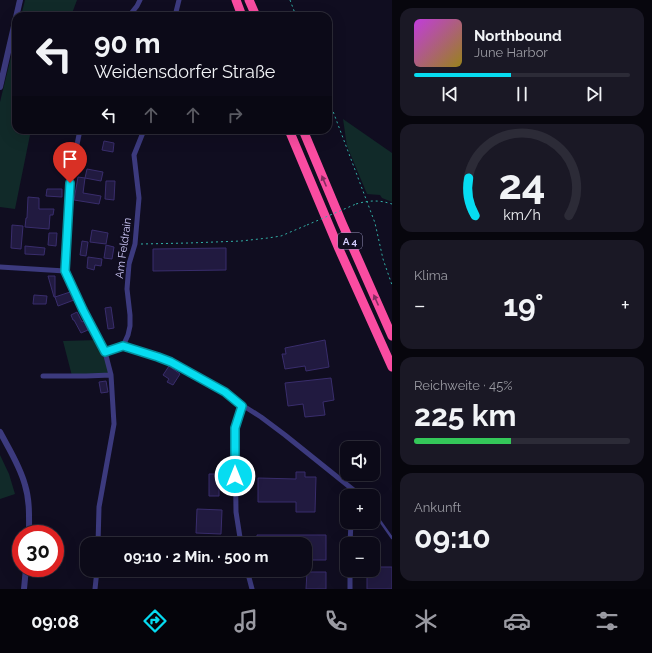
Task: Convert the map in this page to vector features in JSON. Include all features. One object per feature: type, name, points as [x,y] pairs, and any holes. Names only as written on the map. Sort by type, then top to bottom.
[{"type":"highway","points":[[236,0],[240,12]]},
{"type":"highway","points":[[250,0],[254,12]]},
{"type":"highway","name":"A 4","points":[[291,134],[339,249],[392,367]]},
{"type":"highway","name":"A 4","points":[[305,134],[392,336]]},
{"type":"street","points":[[17,12],[20,0]]},
{"type":"street","points":[[134,10],[140,0]]},
{"type":"street","points":[[176,12],[179,0]]},
{"type":"street","points":[[0,87],[12,32]]},
{"type":"street","points":[[79,134],[70,183],[65,271],[105,352],[111,375],[114,424],[99,507],[98,537]]},
{"type":"street","name":"Am Feldrain","points":[[123,346],[130,326],[127,289],[129,264],[136,244],[139,198],[134,155],[142,134]]},
{"type":"street","points":[[0,267],[65,271]]},
{"type":"street","points":[[105,352],[123,346],[171,362],[225,392],[242,406],[261,417],[352,489]]},
{"type":"street","points":[[43,376],[111,375]]},
{"type":"street","points":[[240,537],[236,512],[235,428],[242,406]]},
{"type":"street","points":[[0,432],[14,457],[25,485],[29,510],[29,525]]},
{"type":"street","points":[[24,589],[25,577]]},
{"type":"street","points":[[96,589],[97,577]]},
{"type":"street","points":[[249,577],[252,589]]},
{"type":"street","points":[[350,577],[350,589]]},
{"type":"lane","points":[[380,521],[392,538]]},
{"type":"path","points":[[290,0],[294,12]]},
{"type":"path","points":[[134,10],[141,12]]},
{"type":"path","points":[[332,109],[375,223],[383,259],[392,285]]},
{"type":"path","points":[[136,244],[241,241],[268,238],[288,233],[366,201],[382,201],[392,204]]},
{"type":"green space","points":[[25,0],[77,0],[72,12],[22,12]]},
{"type":"green space","points":[[12,52],[12,134],[30,134],[15,209],[0,207],[0,102]]},
{"type":"green space","points":[[343,119],[392,153],[392,202],[382,198],[380,195],[367,194],[347,146]]},
{"type":"green space","points":[[99,340],[111,375],[72,376],[63,341]]},
{"type":"green space","points":[[0,455],[9,474],[15,494],[0,499]]},
{"type":"building","points":[[104,141],[114,143],[113,152],[102,150]]},
{"type":"building","points":[[87,169],[103,172],[101,181],[85,178]]},
{"type":"building","points":[[78,177],[85,178],[83,193],[101,196],[99,204],[74,200]]},
{"type":"building","points":[[106,181],[115,181],[114,200],[105,199]]},
{"type":"building","points":[[47,189],[62,189],[62,197],[46,196]]},
{"type":"building","points":[[28,197],[39,198],[39,209],[54,209],[53,215],[50,215],[49,229],[25,227]]},
{"type":"building","points":[[12,225],[23,226],[21,249],[11,248]]},
{"type":"building","points":[[92,230],[108,233],[106,244],[90,242]]},
{"type":"building","points":[[49,233],[57,233],[56,246],[48,245]]},
{"type":"building","points":[[82,241],[88,242],[86,256],[80,255]]},
{"type":"building","points":[[106,245],[114,247],[112,259],[104,258]]},
{"type":"building","points":[[25,246],[45,248],[44,255],[25,254]]},
{"type":"building","points":[[226,248],[226,270],[153,271],[153,249]]},
{"type":"building","points":[[88,257],[102,259],[101,266],[95,265],[94,270],[87,268]]},
{"type":"building","points":[[48,276],[55,276],[55,297],[54,297]]},
{"type":"building","points":[[70,292],[74,300],[58,306],[55,297]]},
{"type":"building","points":[[34,295],[47,296],[46,304],[33,304]]},
{"type":"building","points":[[111,307],[114,328],[108,329],[105,308]]},
{"type":"building","points":[[77,312],[82,322],[84,321],[88,330],[81,333],[71,315]]},
{"type":"building","points":[[325,340],[329,367],[306,371],[305,366],[285,369],[282,354],[286,354],[285,348]]},
{"type":"building","points":[[169,366],[180,374],[173,385],[167,382],[169,379],[163,375]]},
{"type":"building","points":[[331,378],[334,400],[323,402],[325,415],[305,417],[303,404],[288,406],[285,383]]},
{"type":"building","points":[[106,381],[108,392],[101,393],[99,382]]},
{"type":"building","points":[[296,472],[305,472],[305,477],[316,477],[315,512],[296,512],[296,502],[258,502],[258,478],[296,479]]},
{"type":"building","points":[[209,474],[219,474],[219,496],[209,496]]},
{"type":"building","points":[[197,509],[222,510],[221,534],[196,533]]},
{"type":"building","points":[[257,535],[326,535],[326,560],[312,560],[312,537],[257,537]]},
{"type":"building","points":[[380,567],[392,567],[392,589],[367,589],[367,577],[380,577]]},
{"type":"building","points":[[312,572],[326,572],[326,589],[306,589],[307,577],[312,577]]},
{"type":"route","points":[[70,183],[65,271],[105,352],[123,346],[171,362],[225,392],[242,406],[235,428],[235,476]]}]
